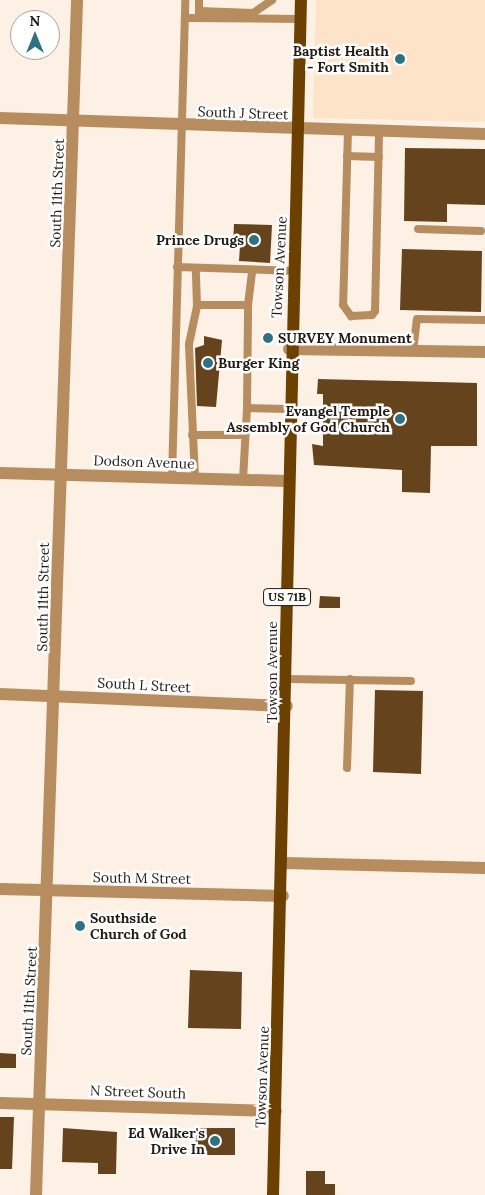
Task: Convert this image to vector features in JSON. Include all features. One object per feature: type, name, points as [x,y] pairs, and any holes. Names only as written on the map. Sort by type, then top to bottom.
[{"type":"main road","name":"Towson Avenue","points":[[273,1195],[284,864],[287,706],[288,409],[296,271],[301,0]]},
{"type":"street","name":"South 11th Street","points":[[36,1195],[38,1104],[50,890],[48,824],[56,696],[61,475],[77,0]]},
{"type":"street","name":"South J Street","points":[[0,118],[298,130],[485,134]]},
{"type":"street","points":[[290,349],[485,352]]},
{"type":"street","name":"Dodson Avenue","points":[[0,473],[287,481]]},
{"type":"street","name":"South L Street","points":[[0,694],[287,706]]},
{"type":"street","points":[[284,864],[485,868]]},
{"type":"street","name":"South M Street","points":[[0,889],[283,896]]},
{"type":"street","name":"N Street South","points":[[0,1103],[276,1111]]},
{"type":"lane","points":[[172,478],[186,0]]},
{"type":"lane","points":[[199,0],[199,15]]},
{"type":"lane","points":[[185,18],[199,15],[253,13],[272,0]]},
{"type":"lane","points":[[199,15],[301,20]]},
{"type":"lane","points":[[348,131],[343,305],[351,316],[372,316],[375,311],[379,132]]},
{"type":"lane","points":[[347,156],[379,157]]},
{"type":"lane","points":[[418,229],[481,231]]},
{"type":"lane","points":[[177,267],[296,271]]},
{"type":"lane","points":[[194,478],[189,344],[198,305],[196,269]]},
{"type":"lane","points":[[243,480],[243,435],[247,408],[248,305],[252,271]]},
{"type":"lane","points":[[198,305],[248,305]]},
{"type":"lane","points":[[413,351],[418,319],[485,320]]},
{"type":"lane","points":[[247,408],[288,409]]},
{"type":"lane","points":[[192,435],[243,435]]},
{"type":"lane","points":[[287,679],[411,681]]},
{"type":"lane","points":[[347,768],[350,679]]},
{"type":"shaded area","name":"Baptist Health - Fort Smith","points":[[316,0],[485,0],[485,122],[313,118]]},
{"type":"building","points":[[405,148],[485,149],[485,205],[447,204],[447,222],[404,221]]},
{"type":"building","points":[[234,224],[272,225],[270,263],[239,261],[240,246],[233,245]]},
{"type":"building","points":[[402,249],[482,251],[481,312],[400,310]]},
{"type":"building","name":"Burger King","points":[[204,336],[222,340],[216,407],[197,406],[195,348],[204,345]]},
{"type":"building","name":"Evangel Temple Assembly of God Church","points":[[318,379],[477,383],[477,446],[431,446],[430,493],[402,492],[402,470],[314,465],[312,444],[323,446],[323,394],[317,394]]},
{"type":"building","points":[[320,596],[340,597],[340,608],[319,608]]},
{"type":"building","points":[[375,690],[423,691],[421,774],[373,772]]},
{"type":"building","points":[[190,970],[242,972],[241,1029],[188,1028]]},
{"type":"building","points":[[0,1053],[16,1054],[16,1068],[0,1068]]},
{"type":"building","points":[[0,1117],[14,1117],[12,1169],[0,1169]]},
{"type":"building","points":[[63,1128],[117,1132],[116,1174],[98,1174],[98,1163],[62,1162]]},
{"type":"building","name":"Ed Walker's Drive In","points":[[196,1128],[235,1128],[235,1155],[195,1155]]},
{"type":"building","points":[[306,1171],[325,1171],[325,1184],[335,1184],[335,1195],[306,1195]]},
{"type":"place","name":"Baptist Health - Fort Smith","points":[[400,59]]},
{"type":"place","name":"Prince Drugs","points":[[254,240]]},
{"type":"place","name":"SURVEY Monument","points":[[268,338]]},
{"type":"place","name":"Burger King","points":[[208,363]]},
{"type":"place","name":"Evangel Temple Assembly of God Church","points":[[400,419]]},
{"type":"place","name":"Southside Church of God","points":[[80,926]]},
{"type":"place","name":"Ed Walker's Drive In","points":[[215,1141]]}]
